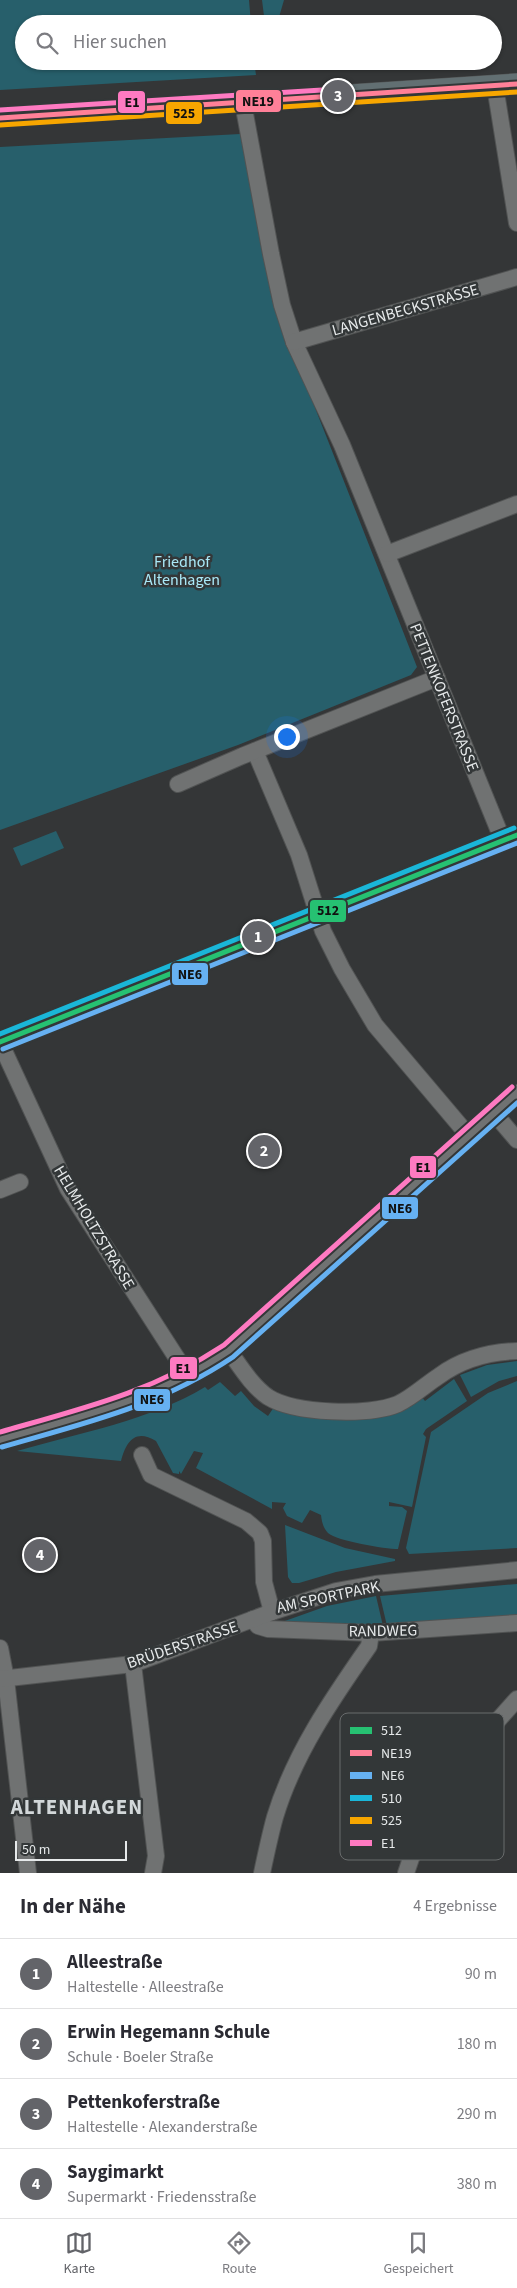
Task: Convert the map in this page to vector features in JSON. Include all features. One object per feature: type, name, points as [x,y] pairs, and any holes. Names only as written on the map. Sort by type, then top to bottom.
[{"type":"main road","points":[[0,118],[517,84]]},
{"type":"street","points":[[495,86],[517,223]]},
{"type":"street","name":"PETTENKOFERSTRASSE","points":[[243,102],[271,254],[282,305],[294,342],[342,445],[437,678],[510,838]]},
{"type":"street","name":"LANGENBECKSTRASSE","points":[[294,342],[517,277]]},
{"type":"street","points":[[387,554],[517,504]]},
{"type":"street","points":[[178,784],[437,678]]},
{"type":"street","points":[[255,751],[299,855],[323,931],[342,969],[375,1025],[468,1135]]},
{"type":"street","points":[[0,1042],[317,913],[510,838]]},
{"type":"street","name":"HELMHOLTZSTRASSE","points":[[0,1042],[68,1189],[189,1377]]},
{"type":"street","points":[[0,1440],[94,1414],[166,1389],[189,1377],[228,1351],[517,1093]]},
{"type":"street","points":[[494,1113],[517,1140]]},
{"type":"street","points":[[0,1190],[20,1182]]},
{"type":"street","points":[[228,1351],[267,1396],[279,1403],[299,1409],[351,1411],[397,1405],[439,1375],[472,1358],[517,1351]]},
{"type":"street","name":"AM SPORTPARK","points":[[142,1455],[151,1475],[246,1521],[260,1533],[263,1541],[264,1582],[272,1612],[336,1591],[365,1586],[517,1570]]},
{"type":"street","name":"BRÜDERSTRASSE","points":[[3,1679],[133,1664],[272,1612]]},
{"type":"street","name":"RANDWEG","points":[[253,1619],[258,1626],[268,1629],[371,1632],[517,1623]]},
{"type":"street","points":[[262,1873],[275,1817],[291,1774],[318,1721],[369,1646],[371,1632]]},
{"type":"street","points":[[0,1648],[28,1873]]},
{"type":"street","points":[[133,1664],[156,1856],[154,1873]]},
{"type":"street","points":[[504,1714],[517,1699]]},
{"type":"street","points":[[406,1873],[411,1860]]},
{"type":"green space","points":[[0,0],[249,0],[250,15],[15,15],[15,70],[255,70],[256,75],[0,90]]},
{"type":"green space","points":[[262,0],[284,0],[280,15],[264,15]]},
{"type":"green space","name":"Friedhof Altenhagen","points":[[240,134],[275,306],[417,667],[411,675],[238,745],[0,830],[0,147]]},
{"type":"green space","points":[[56,831],[64,848],[21,866],[13,848]]},
{"type":"green space","points":[[517,1361],[517,1376],[499,1381],[471,1397],[460,1375],[487,1365]]},
{"type":"green space","points":[[454,1379],[467,1401],[426,1429],[423,1434],[426,1437],[412,1507],[389,1502],[389,1506],[402,1507],[407,1511],[398,1549],[362,1544],[333,1536],[325,1529],[321,1515],[310,1510],[302,1523],[287,1516],[283,1508],[286,1503],[272,1502],[272,1509],[196,1468],[203,1453],[194,1451],[181,1474],[179,1471],[179,1474],[173,1473],[156,1441],[149,1437],[142,1436],[132,1439],[121,1461],[17,1451],[138,1417],[162,1408],[205,1387],[208,1390],[220,1382],[235,1396],[241,1391],[254,1406],[268,1416],[274,1407],[301,1415],[421,1396],[425,1401]]},
{"type":"green space","points":[[517,1381],[517,1548],[409,1554],[406,1548],[431,1432],[488,1393]]},
{"type":"green space","points":[[285,1525],[345,1548],[395,1559],[395,1561],[336,1572],[299,1583],[292,1583],[288,1577]]},
{"type":"green space","points":[[517,1584],[517,1615],[387,1626],[380,1596]]},
{"type":"green space","points":[[376,1596],[383,1626],[282,1622],[327,1606]]},
{"type":"transit line","name":"NE19","points":[[0,118],[517,84]]},
{"type":"transit line","name":"E1","points":[[0,110],[338,89]]},
{"type":"transit line","name":"525","points":[[0,125],[517,92]]},
{"type":"transit line","name":"510","points":[[0,1034],[514,828]]},
{"type":"transit line","name":"512","points":[[0,1042],[517,835]]},
{"type":"transit line","name":"NE6","points":[[3,1049],[517,843]]},
{"type":"transit line","name":"E1","points":[[0,1432],[116,1398],[170,1375],[224,1345],[512,1087]]},
{"type":"transit line","name":"NE6","points":[[2,1447],[92,1421],[150,1401],[206,1374],[233,1357],[517,1103]]},
{"type":"place","name":"Pettenkoferstraße","points":[[338,96]]},
{"type":"place","name":"Alleestraße","points":[[258,937]]},
{"type":"place","name":"Erwin Hegemann Schule","points":[[264,1151]]},
{"type":"place","name":"Saygimarkt","points":[[40,1555]]},
{"type":"district","name":"ALTENHAGEN","points":[[77,1807]]}]
